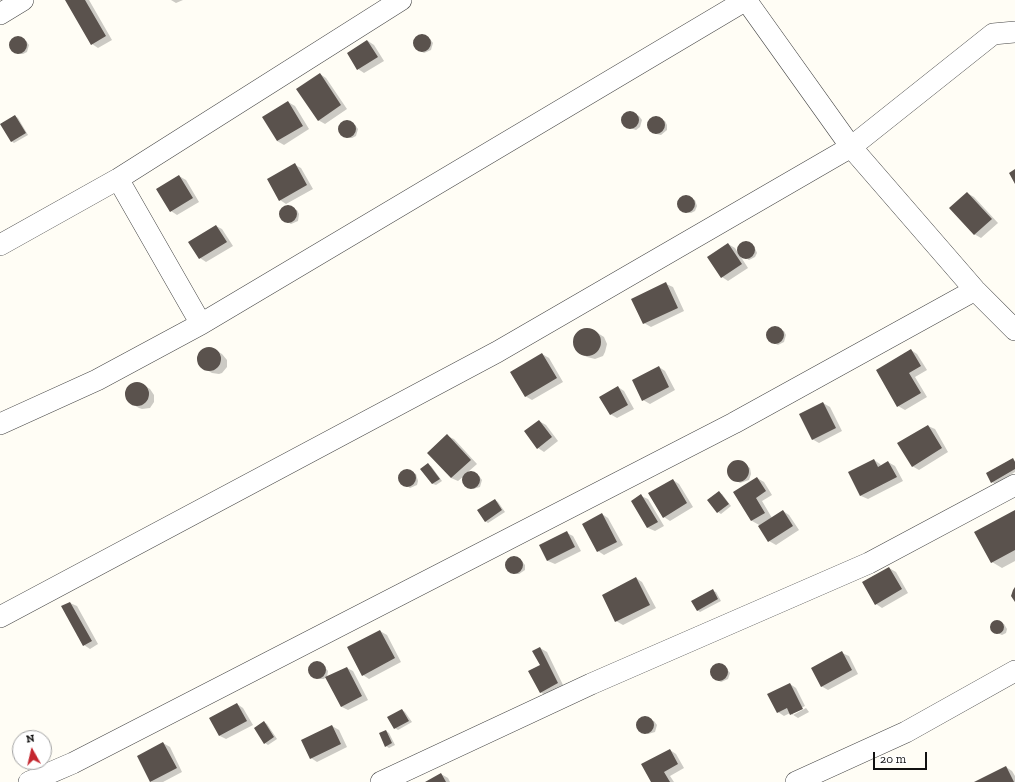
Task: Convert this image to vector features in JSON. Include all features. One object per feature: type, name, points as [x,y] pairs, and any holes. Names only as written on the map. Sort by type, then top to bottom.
[{"type":"street","points":[[0,14],[23,0]]},
{"type":"street","points":[[0,245],[118,179],[401,0]]},
{"type":"street","points":[[0,424],[97,380],[201,324],[746,0],[851,147],[975,290],[1015,330]]},
{"type":"street","points":[[0,617],[497,352],[851,147],[992,34],[1015,32]]},
{"type":"street","points":[[118,179],[201,324]]},
{"type":"street","points":[[29,782],[80,759],[727,427],[975,290]]},
{"type":"street","points":[[381,782],[591,684],[870,563],[1015,485]]},
{"type":"street","points":[[796,782],[906,732],[1015,670]]},
{"type":"building","points":[[65,0],[85,0],[106,36],[91,45]]},
{"type":"building","points":[[422,34],[428,37],[431,43],[428,49],[422,52],[416,49],[413,43],[416,37]]},
{"type":"building","points":[[18,36],[24,39],[27,45],[24,51],[18,54],[12,51],[9,45],[12,39]]},
{"type":"building","points":[[367,40],[378,57],[357,70],[347,53]]},
{"type":"building","points":[[320,73],[341,105],[318,121],[296,89]]},
{"type":"building","points":[[288,101],[303,126],[277,141],[262,117]]},
{"type":"building","points":[[630,111],[636,114],[639,120],[636,126],[630,129],[624,126],[621,120],[624,114]]},
{"type":"building","points":[[15,115],[26,133],[11,142],[0,124]]},
{"type":"building","points":[[656,116],[662,119],[665,125],[662,131],[656,134],[650,131],[647,125],[650,119]]},
{"type":"building","points":[[347,120],[353,123],[356,129],[353,135],[347,138],[341,135],[338,129],[341,123]]},
{"type":"building","points":[[295,163],[307,185],[279,201],[267,179]]},
{"type":"building","points":[[1015,169],[1015,184],[1009,173]]},
{"type":"building","points":[[179,175],[193,198],[170,212],[156,189]]},
{"type":"building","points":[[967,192],[992,219],[974,235],[949,208]]},
{"type":"building","points":[[686,195],[692,198],[695,204],[692,210],[686,213],[680,210],[677,204],[680,198]]},
{"type":"building","points":[[288,205],[294,208],[297,214],[294,220],[288,223],[282,220],[279,214],[282,208]]},
{"type":"building","points":[[216,225],[227,242],[199,259],[188,242]]},
{"type":"building","points":[[746,241],[752,244],[755,250],[752,256],[746,259],[740,256],[737,250],[740,244]]},
{"type":"building","points":[[728,243],[742,264],[721,278],[707,257]]},
{"type":"building","points":[[666,282],[678,308],[643,324],[631,299]]},
{"type":"building","points":[[775,326],[781,329],[784,335],[781,341],[775,344],[769,341],[766,335],[769,329]]},
{"type":"building","points":[[587,328],[597,332],[601,342],[597,352],[587,356],[577,352],[573,342],[577,332]]},
{"type":"building","points":[[209,347],[214,348],[220,354],[220,364],[214,370],[209,371],[204,370],[198,364],[197,359],[198,354],[204,348]]},
{"type":"building","points":[[911,349],[921,366],[909,373],[921,393],[897,407],[876,370]]},
{"type":"building","points":[[542,353],[557,378],[525,397],[510,372]]},
{"type":"building","points":[[659,366],[669,387],[642,401],[632,380]]},
{"type":"building","points":[[137,382],[142,383],[148,389],[148,399],[142,405],[137,406],[132,405],[126,399],[125,394],[126,389],[132,383]]},
{"type":"building","points":[[618,386],[628,405],[610,415],[599,397]]},
{"type":"building","points":[[823,402],[836,428],[812,440],[799,414]]},
{"type":"building","points":[[539,420],[552,437],[537,449],[524,431]]},
{"type":"building","points":[[928,425],[942,448],[912,467],[897,443]]},
{"type":"building","points":[[447,434],[471,460],[451,478],[427,453]]},
{"type":"building","points":[[1013,458],[1015,462],[1015,469],[991,483],[986,473]]},
{"type":"building","points":[[874,459],[878,467],[888,461],[897,477],[860,496],[848,472]]},
{"type":"building","points":[[738,460],[746,463],[749,471],[746,479],[738,482],[730,479],[727,471],[730,463]]},
{"type":"building","points":[[428,463],[440,479],[432,484],[420,469]]},
{"type":"building","points":[[407,469],[413,472],[416,478],[413,484],[407,487],[401,484],[398,478],[401,472]]},
{"type":"building","points":[[471,471],[477,474],[480,480],[477,486],[471,489],[465,486],[462,480],[465,474]]},
{"type":"building","points":[[757,477],[766,491],[756,498],[765,513],[751,521],[733,492]]},
{"type":"building","points":[[673,479],[687,503],[663,518],[648,493]]},
{"type":"building","points":[[719,491],[729,504],[717,513],[707,500]]},
{"type":"building","points":[[641,494],[658,522],[647,528],[631,501]]},
{"type":"building","points":[[495,499],[502,510],[485,522],[477,510]]},
{"type":"building","points":[[783,510],[793,526],[768,542],[758,526]]},
{"type":"building","points":[[1015,510],[1015,550],[991,563],[974,532]]},
{"type":"building","points":[[602,513],[617,542],[597,552],[582,524]]},
{"type":"building","points":[[567,531],[575,547],[547,561],[539,545]]},
{"type":"building","points":[[514,556],[520,559],[523,565],[520,571],[514,574],[508,571],[505,565],[508,559]]},
{"type":"building","points":[[889,567],[902,589],[875,605],[862,582]]},
{"type":"building","points":[[636,577],[650,605],[615,622],[602,595]]},
{"type":"building","points":[[1015,587],[1015,602],[1011,596]]},
{"type":"building","points":[[713,589],[718,599],[697,611],[691,601]]},
{"type":"building","points":[[70,602],[92,641],[83,646],[61,606]]},
{"type":"building","points":[[994,620],[1000,620],[1004,624],[1004,630],[1000,634],[994,634],[990,630],[990,624]]},
{"type":"building","points":[[380,630],[395,658],[362,676],[347,647]]},
{"type":"building","points":[[540,647],[558,683],[540,693],[528,671],[540,665],[532,651]]},
{"type":"building","points":[[842,651],[852,670],[821,687],[811,668]]},
{"type":"building","points":[[317,661],[323,664],[326,670],[323,676],[317,679],[311,676],[308,670],[311,664]]},
{"type":"building","points":[[719,663],[725,666],[728,672],[725,678],[719,681],[713,678],[710,672],[713,666]]},
{"type":"building","points":[[347,667],[362,696],[341,707],[325,677]]},
{"type":"building","points":[[790,683],[803,709],[790,715],[787,708],[777,713],[767,694]]},
{"type":"building","points":[[237,703],[247,721],[219,736],[209,718]]},
{"type":"building","points":[[402,709],[409,721],[394,729],[387,717]]},
{"type":"building","points":[[645,716],[651,719],[654,725],[651,731],[645,734],[639,731],[636,725],[639,719]]},
{"type":"building","points":[[264,721],[274,737],[264,744],[254,728]]},
{"type":"building","points":[[332,725],[341,744],[310,759],[301,740]]},
{"type":"building","points":[[386,730],[392,743],[385,747],[379,733]]},
{"type":"building","points":[[163,742],[177,768],[150,782],[137,756]]},
{"type":"building","points":[[670,749],[678,764],[664,772],[670,782],[651,782],[641,764]]},
{"type":"building","points":[[1006,766],[1014,782],[974,782]]},
{"type":"building","points":[[441,773],[446,782],[425,782]]}]
